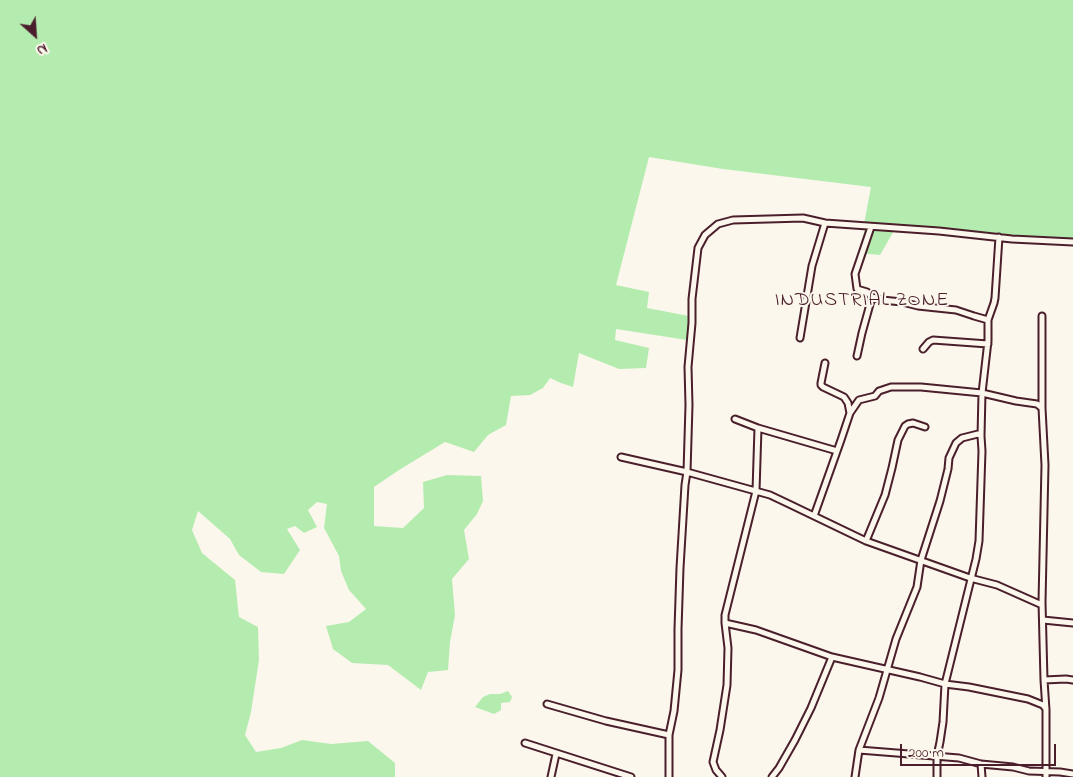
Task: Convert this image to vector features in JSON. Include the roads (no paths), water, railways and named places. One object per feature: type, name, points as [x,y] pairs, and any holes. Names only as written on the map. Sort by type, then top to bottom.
[{"type":"street","points":[[669,777],[669,735],[674,711],[678,670],[680,568],[685,485],[688,472],[688,367],[692,299],[698,248],[708,231],[718,224],[733,220],[803,218],[824,223],[1073,242]]},
{"type":"street","points":[[800,338],[812,266],[824,223]]},
{"type":"street","points":[[872,227],[855,274],[857,289],[882,300],[956,310],[988,320]]},
{"type":"street","points":[[937,777],[937,756],[943,722],[945,684],[979,541],[982,393],[988,344],[988,320],[994,303],[998,237]]},
{"type":"street","points":[[857,356],[872,297]]},
{"type":"street","points":[[1042,316],[1044,466],[1042,605],[1046,710],[1046,774]]},
{"type":"street","points":[[923,349],[933,340],[988,344]]},
{"type":"street","points":[[825,363],[821,385],[844,397],[848,403],[850,413]]},
{"type":"street","points":[[814,516],[850,413],[859,400],[875,396],[879,391],[892,386],[921,387],[982,393],[1037,404],[1042,408]]},
{"type":"street","points":[[735,419],[758,428],[837,451]]},
{"type":"street","points":[[866,541],[885,495],[898,440],[905,426],[913,423],[925,428]]},
{"type":"street","points":[[722,777],[716,770],[713,762],[728,684],[728,648],[724,623],[756,491],[758,428]]},
{"type":"street","points":[[855,777],[859,750],[879,698],[896,639],[917,587],[921,560],[948,469],[948,458],[956,443],[962,438],[978,434],[981,436]]},
{"type":"street","points":[[621,457],[688,472],[756,491],[789,504],[866,541],[970,578],[997,585],[1042,605]]},
{"type":"street","points":[[1043,620],[1073,623]]},
{"type":"street","points":[[724,623],[756,630],[832,657],[945,684],[1028,699],[1043,705],[1046,710]]},
{"type":"street","points":[[772,777],[803,724],[832,657]]},
{"type":"street","points":[[1044,680],[1073,680]]},
{"type":"street","points":[[547,704],[606,722],[669,735]]},
{"type":"street","points":[[524,743],[631,777]]},
{"type":"street","points":[[859,750],[959,758],[981,764],[1013,767],[1046,774],[1060,772],[1073,774]]},
{"type":"street","points":[[551,777],[556,754]]},
{"type":"street","points":[[981,764],[982,777]]},
{"type":"district","name":"INDUSTRIAL ZONE","points":[[862,302]]}]
